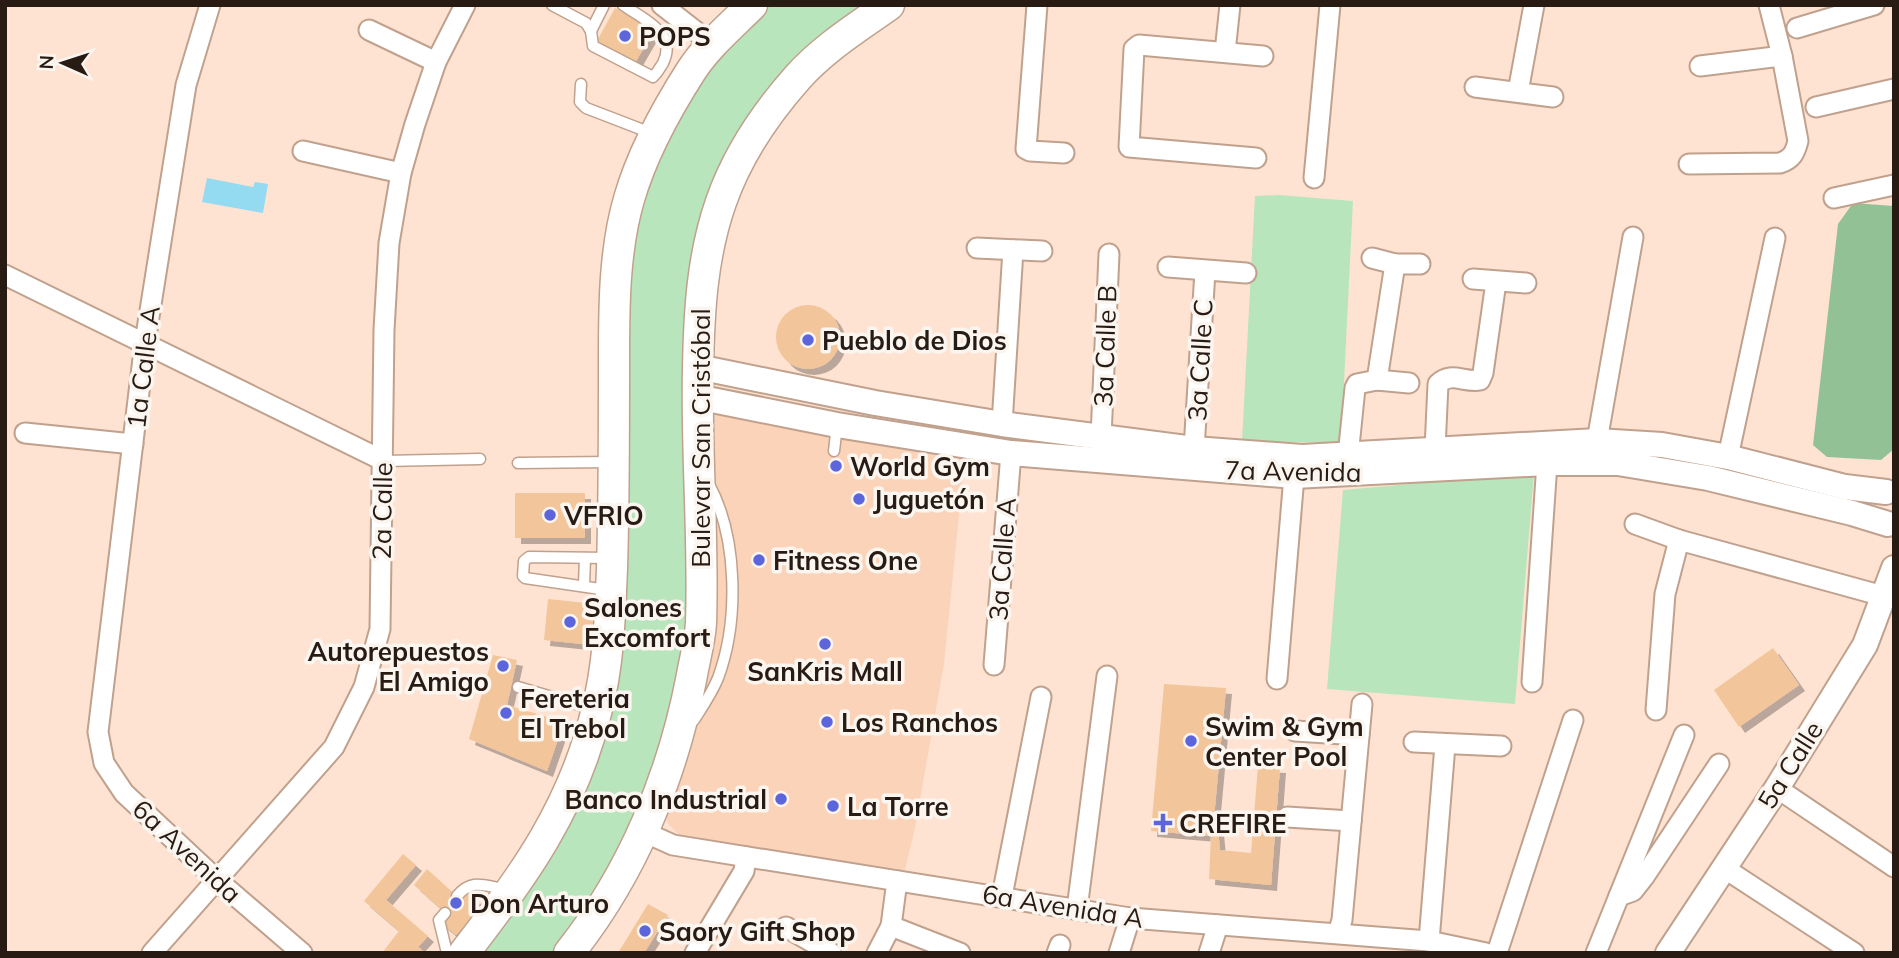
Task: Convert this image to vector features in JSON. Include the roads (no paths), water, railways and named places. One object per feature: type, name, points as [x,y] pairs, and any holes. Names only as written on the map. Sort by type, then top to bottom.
[{"type":"main road","points":[[464,953],[513,890],[562,808],[580,767],[597,710],[605,669],[597,588],[598,558],[613,462],[614,325],[618,261],[629,199],[654,135],[672,73],[712,44],[752,5]]},
{"type":"main road","name":"Bulevar San Cristóbal","points":[[569,953],[593,923],[644,832],[666,774],[687,699],[701,626],[697,397],[700,295],[707,252],[721,202],[741,156],[765,117],[799,75],[829,47],[889,5]]},
{"type":"street","name":"1a Calle A","points":[[98,732],[145,342],[186,85],[210,5]]},
{"type":"street","name":"2a Calle","points":[[152,953],[334,747],[364,687],[380,629],[384,330],[389,243],[401,173],[436,62],[465,5]]},
{"type":"street","points":[[1037,5],[1026,149],[1064,153]]},
{"type":"street","points":[[1224,51],[1230,5]]},
{"type":"street","points":[[1314,178],[1330,5]]},
{"type":"street","points":[[1518,92],[1534,5]]},
{"type":"street","points":[[1689,164],[1780,163],[1789,160],[1796,152],[1798,141],[1782,55],[1769,5]]},
{"type":"street","points":[[1797,28],[1874,5]]},
{"type":"street","points":[[664,6],[712,44]]},
{"type":"street","points":[[369,30],[436,62]]},
{"type":"street","points":[[1256,158],[1132,148],[1128,145],[1135,46],[1263,56]]},
{"type":"street","points":[[1700,66],[1782,55]]},
{"type":"street","points":[[1475,87],[1553,97]]},
{"type":"street","points":[[1816,107],[1894,89]]},
{"type":"street","points":[[303,151],[401,173]]},
{"type":"street","points":[[1834,198],[1894,185]]},
{"type":"street","points":[[1597,441],[1633,237]]},
{"type":"street","points":[[1728,457],[1775,239]]},
{"type":"street","points":[[977,248],[1042,251]]},
{"type":"street","points":[[1002,424],[1013,250]]},
{"type":"street","name":"3a Calle B","points":[[1101,437],[1109,254]]},
{"type":"street","points":[[1372,258],[1395,264],[1420,264]]},
{"type":"street","points":[[1377,380],[1395,264]]},
{"type":"street","points":[[1168,267],[1246,273]]},
{"type":"street","name":"3a Calle C","points":[[1194,449],[1205,271]]},
{"type":"street","points":[[5,275],[384,461]]},
{"type":"street","points":[[1473,279],[1526,283]]},
{"type":"street","points":[[1435,449],[1438,384],[1450,376],[1480,380],[1496,282]]},
{"type":"street","name":"7a Avenida","points":[[698,367],[875,403],[1002,424],[1194,449],[1303,457],[1597,441],[1662,446],[1728,457],[1845,487],[1890,489]]},
{"type":"street","points":[[1348,456],[1355,388],[1360,383],[1377,380],[1409,383]]},
{"type":"street","name":"7a Avenida","points":[[697,397],[836,425],[1011,453],[1294,476],[1548,463],[1618,463],[1657,468],[1826,506],[1891,525]]},
{"type":"street","points":[[871,430],[875,403]]},
{"type":"street","points":[[26,433],[133,444]]},
{"type":"street","name":"3a Calle A","points":[[994,665],[1011,453]]},
{"type":"street","points":[[1532,682],[1548,463]]},
{"type":"street","points":[[1277,680],[1294,476]]},
{"type":"street","points":[[1890,489],[1882,498],[1881,512],[1891,525]]},
{"type":"street","points":[[1635,524],[1679,540],[1890,580]]},
{"type":"street","points":[[1656,710],[1665,594],[1679,540]]},
{"type":"street","name":"5a Calle","points":[[1668,953],[1777,788],[1865,645],[1890,580]]},
{"type":"street","points":[[1077,909],[1107,676]]},
{"type":"street","points":[[1002,896],[1041,697]]},
{"type":"street","points":[[1338,933],[1342,920],[1362,704]]},
{"type":"street","points":[[1497,953],[1573,720]]},
{"type":"street","points":[[1294,731],[1359,735]]},
{"type":"street","name":"6a Avenida","points":[[98,732],[104,763],[124,793],[217,880],[302,953]]},
{"type":"street","points":[[1596,953],[1684,735]]},
{"type":"street","points":[[1415,742],[1501,746]]},
{"type":"street","points":[[1429,941],[1445,745]]},
{"type":"street","points":[[1619,895],[1633,891],[1644,877],[1719,764]]},
{"type":"street","points":[[1777,788],[1894,867]]},
{"type":"street","points":[[1287,817],[1351,821]]},
{"type":"street","name":"6a Avenida A","points":[[644,832],[673,845],[1130,918],[1429,941],[1486,953]]},
{"type":"street","points":[[695,953],[744,871],[746,857]]},
{"type":"street","points":[[1724,867],[1854,953]]},
{"type":"street","points":[[877,953],[891,926],[897,881]]},
{"type":"street","points":[[1119,953],[1130,918]]},
{"type":"street","points":[[1209,953],[1218,925]]},
{"type":"street","points":[[891,926],[960,953]]},
{"type":"street","points":[[786,927],[831,953]]},
{"type":"lane","points":[[552,5],[586,23],[591,30],[593,46],[672,73],[666,40],[659,29],[623,5]]},
{"type":"lane","points":[[591,30],[604,5]]},
{"type":"lane","points":[[581,84],[580,102],[586,108],[654,135]]},
{"type":"lane","points":[[834,451],[836,425]]},
{"type":"lane","points":[[384,461],[480,459]]},
{"type":"lane","points":[[518,463],[613,462]]},
{"type":"lane","points":[[597,588],[528,579],[523,576],[524,561],[529,557],[598,558]]},
{"type":"lane","points":[[518,687],[597,710]]},
{"type":"lane","points":[[457,896],[471,884],[513,890]]},
{"type":"lane","points":[[444,913],[439,920],[447,953]]},
{"type":"water","points":[[207,178],[253,187],[255,182],[268,184],[263,213],[202,202]]},
{"type":"place","name":"POPS","points":[[625,36]]},
{"type":"place","name":"Pueblo de Dios","points":[[808,340]]},
{"type":"place","name":"World Gym","points":[[836,466]]},
{"type":"place","name":"Juguetón","points":[[859,499]]},
{"type":"place","name":"VFRIO","points":[[550,515]]},
{"type":"place","name":"Fitness One","points":[[759,560]]},
{"type":"place","name":"Salones Excomfort","points":[[570,622]]},
{"type":"place","name":"SanKris Mall","points":[[825,644]]},
{"type":"place","name":"Autorepuestos El Amigo","points":[[503,666]]},
{"type":"place","name":"Fereteria El Trebol","points":[[506,713]]},
{"type":"place","name":"Los Ranchos","points":[[827,722]]},
{"type":"place","name":"Swim & Gym Center Pool","points":[[1191,741]]},
{"type":"place","name":"Banco Industrial","points":[[781,799]]},
{"type":"place","name":"La Torre","points":[[833,806]]},
{"type":"place","name":"CREFIRE","points":[[1163,823]]},
{"type":"place","name":"Don Arturo","points":[[456,903]]},
{"type":"place","name":"Saory Gift Shop","points":[[645,931]]}]
